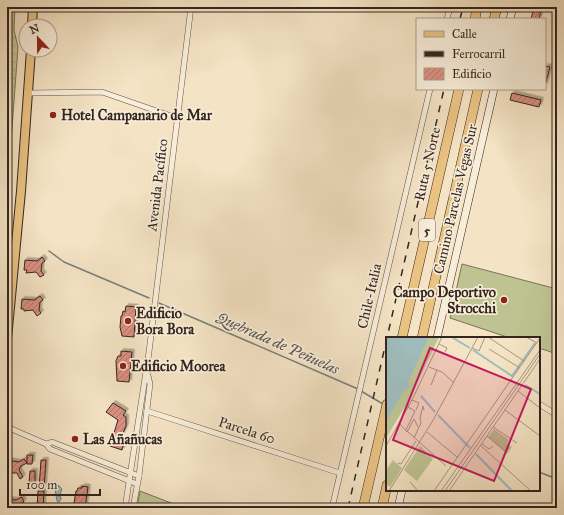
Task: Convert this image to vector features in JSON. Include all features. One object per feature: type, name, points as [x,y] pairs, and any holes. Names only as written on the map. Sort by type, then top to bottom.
[{"type":"highway","points":[[475,18],[478,7]]},
{"type":"highway","points":[[494,18],[497,7]]},
{"type":"highway","name":"Ruta 5 Norte","points":[[402,337],[459,90]]},
{"type":"highway","name":"5","points":[[422,337],[478,90]]},
{"type":"highway","points":[[363,508],[386,410]]},
{"type":"highway","points":[[382,508],[386,487]]},
{"type":"highway","points":[[385,508],[386,487]]},
{"type":"main road","points":[[32,18],[33,7]]},
{"type":"main road","points":[[7,339],[29,92],[31,58]]},
{"type":"street","name":"Avenida Pacífico","points":[[125,508],[149,352],[191,7]]},
{"type":"street","points":[[447,18],[450,7]]},
{"type":"street","points":[[510,18],[513,7]]},
{"type":"street","name":"Chile-Italia","points":[[332,508],[430,90]]},
{"type":"street","name":"Camino Parcelas Vegas Sur","points":[[437,337],[494,90]]},
{"type":"street","points":[[29,92],[102,92],[177,118]]},
{"type":"street","name":"Avenida Pacífico","points":[[133,508],[139,476],[150,384],[146,366]]},
{"type":"street","points":[[540,405],[557,415]]},
{"type":"street","name":"Parcela 60","points":[[147,411],[340,473]]},
{"type":"street","points":[[7,427],[46,444],[50,450],[137,484]]},
{"type":"street","points":[[46,444],[52,442],[139,476]]},
{"type":"street","points":[[398,508],[402,491]]},
{"type":"green space","points":[[7,7],[15,7],[14,30],[18,47],[7,196]]},
{"type":"green space","name":"Campo Deportivo Strocchi","points":[[462,264],[557,289],[552,310],[557,311],[557,354],[540,348],[540,337],[507,337],[450,318]]},
{"type":"green space","points":[[140,491],[184,508],[137,508]]},
{"type":"water","points":[[58,485],[62,489],[60,494],[61,499],[59,502],[57,501],[55,489]]},
{"type":"building","points":[[534,7],[542,7],[539,18],[531,18]]},
{"type":"building","points":[[544,7],[557,7],[557,10]]},
{"type":"building","points":[[546,66],[550,67],[546,82]]},
{"type":"building","points":[[512,93],[541,100],[539,107],[510,100]]},
{"type":"building","points":[[42,257],[45,261],[42,263],[41,271],[44,275],[40,277],[36,272],[26,273],[27,270],[24,270],[25,260],[37,261]]},
{"type":"building","points":[[40,296],[43,300],[40,302],[39,310],[41,313],[37,316],[33,310],[24,311],[24,309],[21,309],[22,299],[34,300]]},
{"type":"building","name":"Edificio Bora Bora","points":[[126,306],[136,307],[134,337],[122,336],[120,327],[121,316],[123,311],[125,312]]},
{"type":"building","name":"Edificio Moorea","points":[[121,351],[132,352],[129,382],[117,381],[116,361],[118,356],[121,356]]},
{"type":"building","points":[[113,403],[126,411],[123,415],[126,417],[126,426],[120,440],[124,442],[122,450],[110,446],[118,420],[106,412]]},
{"type":"building","points":[[27,455],[33,455],[32,464],[27,464]]},
{"type":"building","points":[[24,459],[27,463],[21,466],[19,470],[23,477],[20,479],[17,473],[7,473],[7,460],[19,462]]},
{"type":"building","points":[[41,460],[46,460],[44,488],[39,488]]},
{"type":"building","points":[[30,471],[35,471],[35,483],[29,483]]},
{"type":"building","points":[[82,486],[88,487],[85,508],[75,508],[76,504],[74,503],[76,491],[78,488],[82,488]]},
{"type":"building","points":[[38,491],[44,491],[43,508],[37,508]]},
{"type":"building","points":[[22,497],[24,502],[18,505],[17,508],[7,508],[7,499],[16,500]]},
{"type":"waterway","name":"Quebrada de Peñuelas","points":[[49,251],[64,262],[149,298]]},
{"type":"waterway","name":"Quebrada de Peñuelas","points":[[159,303],[358,389]]},
{"type":"waterway","name":"Quebrada de Peñuelas","points":[[361,391],[383,404]]},
{"type":"waterway","name":"Quebrada de Peñuelas","points":[[540,472],[557,479]]},
{"type":"railway","points":[[460,18],[463,7]]},
{"type":"railway","points":[[387,337],[444,90]]},
{"type":"railway","points":[[348,508],[386,342]]},
{"type":"place","name":"Hotel Campanario de Mar","points":[[53,115]]},
{"type":"place","name":"Campo Deportivo Strocchi","points":[[504,300]]},
{"type":"place","name":"Edificio Bora Bora","points":[[128,321]]},
{"type":"place","name":"Edificio Moorea","points":[[123,366]]},
{"type":"place","name":"Las Añañucas","points":[[75,439]]}]
